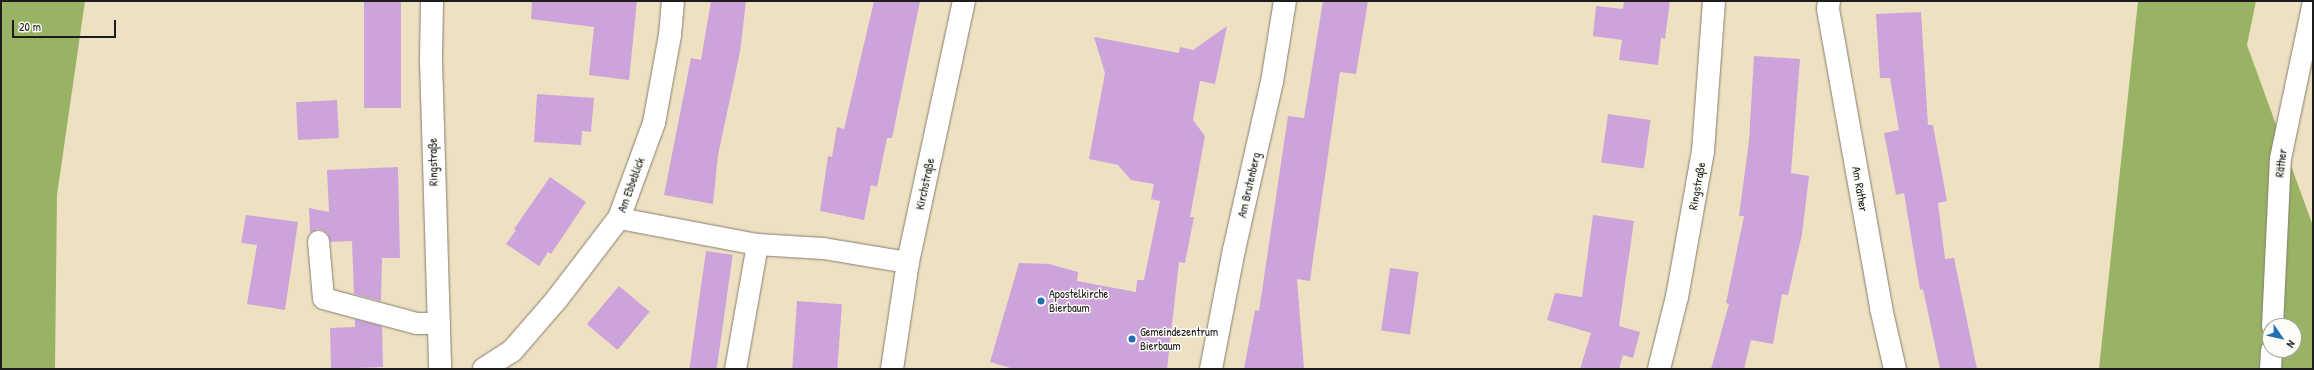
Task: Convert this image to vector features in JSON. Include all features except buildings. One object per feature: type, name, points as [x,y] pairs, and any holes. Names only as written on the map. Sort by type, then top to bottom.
[{"type":"street","name":"Ringstraße","points":[[432,1],[431,60],[440,369]]},
{"type":"street","name":"Am Ebbeblick","points":[[484,369],[512,351],[557,299],[618,218],[654,123],[670,35],[673,1]]},
{"type":"street","name":"Kirchstraße","points":[[892,369],[908,262],[964,1]]},
{"type":"street","name":"Am Brutenberg","points":[[1211,369],[1234,250],[1272,82],[1285,1]]},
{"type":"street","name":"Ringstraße","points":[[1659,369],[1677,297],[1703,150],[1714,1]]},
{"type":"street","name":"Am Räther","points":[[1825,4],[1881,308],[1895,369]]},
{"type":"lane","name":"Räther","points":[[2272,318],[2280,158],[2313,2]]},
{"type":"lane","points":[[618,218],[757,244],[823,248],[908,262]]},
{"type":"lane","points":[[318,241],[323,298],[416,323],[439,323]]},
{"type":"lane","points":[[735,369],[757,244]]},
{"type":"lane","points":[[2270,369],[2271,358]]},
{"type":"green space","points":[[1,1],[85,1],[57,195],[55,369],[1,369]]},
{"type":"green space","points":[[2138,1],[2256,1],[2247,45],[2313,226],[2313,369],[2099,369]]},
{"type":"place","name":"Apostelkirche Bierbaum","points":[[1041,301]]},
{"type":"place","name":"Gemeindezentrum Bierbaum","points":[[1132,339]]}]
